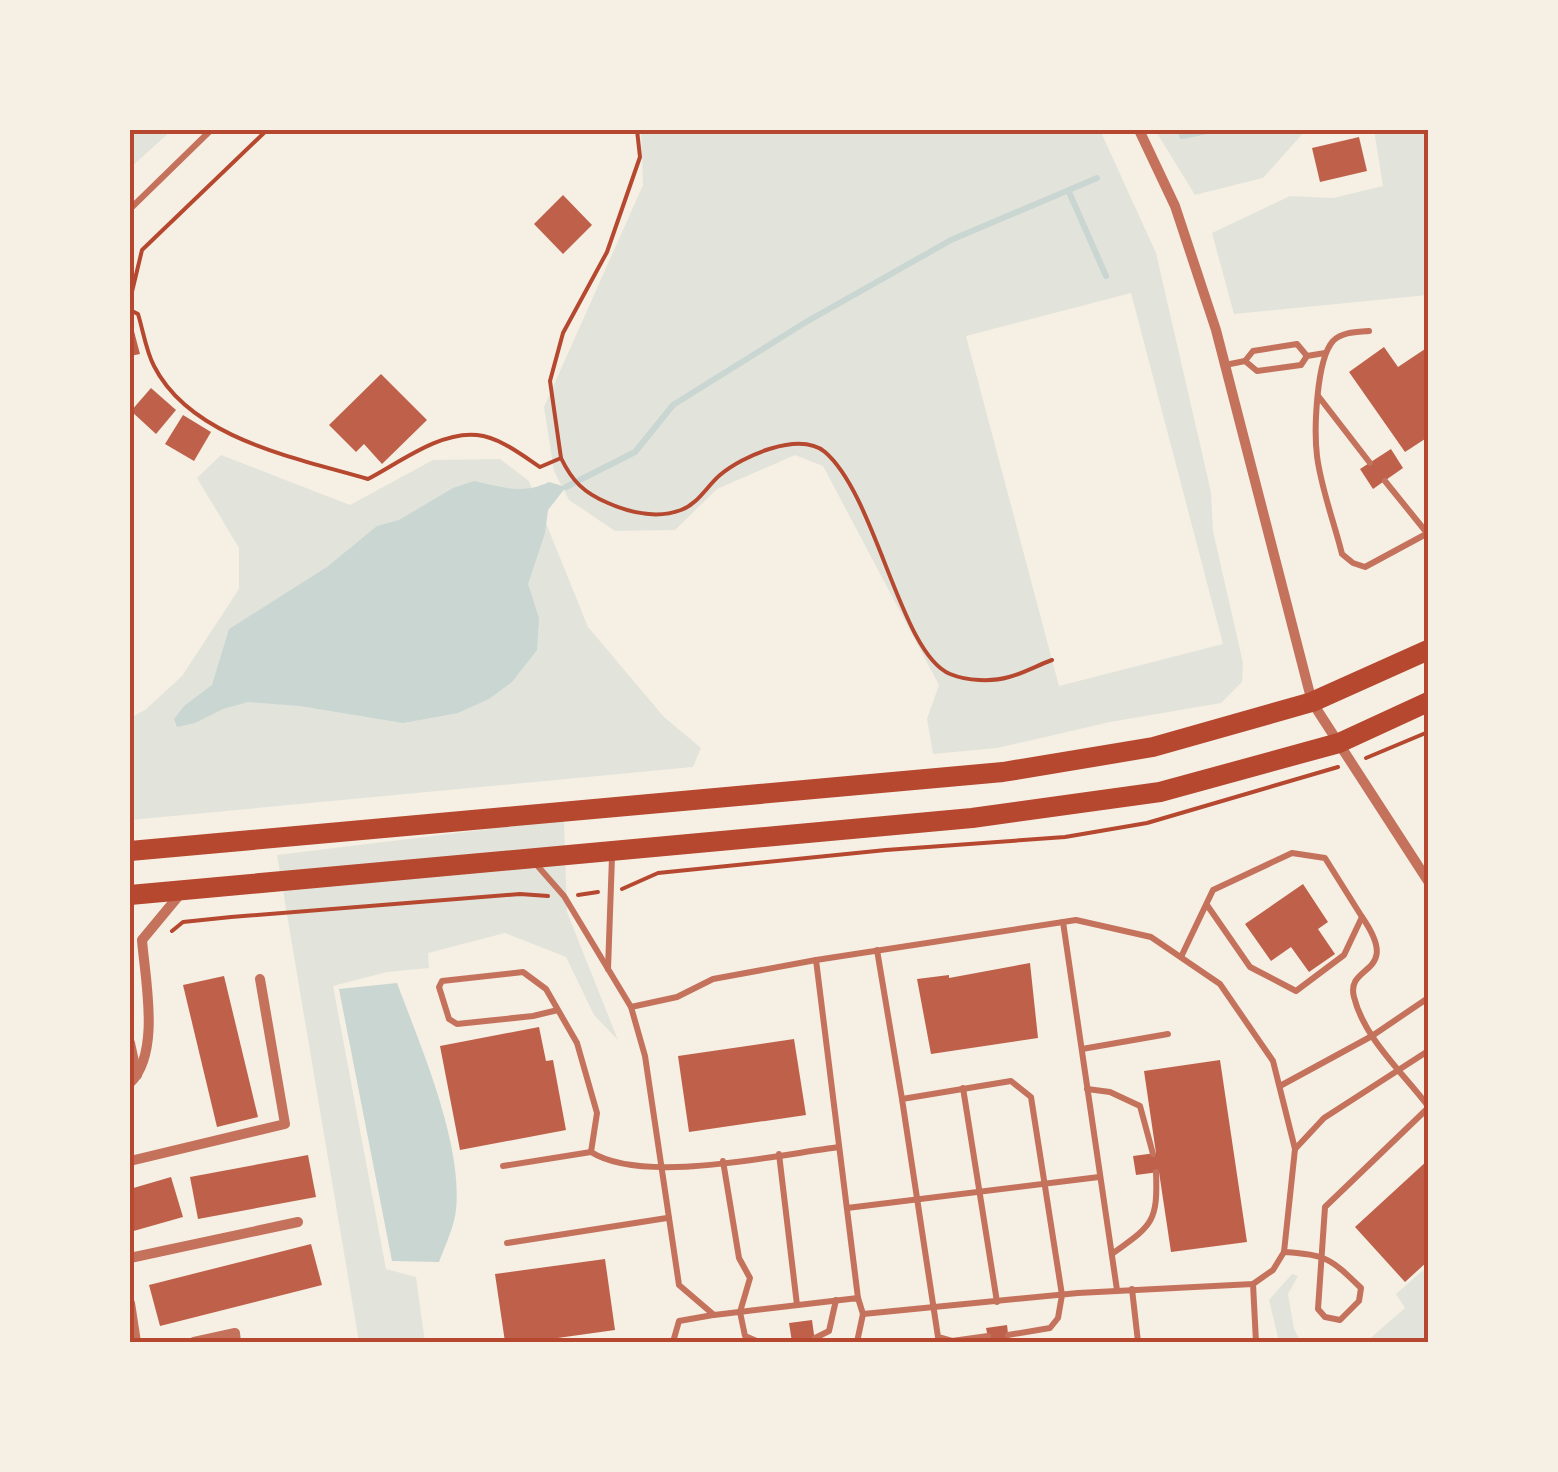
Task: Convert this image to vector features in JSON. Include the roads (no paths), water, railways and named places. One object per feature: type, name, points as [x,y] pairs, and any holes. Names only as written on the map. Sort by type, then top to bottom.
[{"type":"highway","points":[[130,851],[1003,772],[1153,747],[1312,702],[1428,650]]},
{"type":"highway","points":[[130,895],[972,818],[1160,792],[1338,743],[1428,702]]},
{"type":"street","points":[[1140,130],[1190,246],[1225,365],[1312,702],[1428,880]]},
{"type":"street","points":[[134,1079],[150,1039],[142,940],[182,892]]},
{"type":"street","points":[[130,1161],[285,1124],[260,979]]},
{"type":"street","points":[[130,1043],[134,1079]]},
{"type":"street","points":[[130,1258],[298,1222]]},
{"type":"street","points":[[130,1304],[136,1342]]},
{"type":"street","points":[[194,1342],[236,1338]]},
{"type":"lane","points":[[130,209],[211,130]]},
{"type":"lane","points":[[1369,331],[1349,332],[1334,339],[1325,354],[1318,397],[1317,455],[1342,554],[1353,563],[1365,566],[1428,533],[1384,481]]},
{"type":"lane","points":[[1245,362],[1253,350],[1298,344],[1307,356]]},
{"type":"lane","points":[[1225,365],[1245,362],[1257,371],[1301,365],[1307,356],[1325,354]]},
{"type":"lane","points":[[1318,397],[1370,462]]},
{"type":"lane","points":[[608,971],[613,850]]},
{"type":"lane","points":[[1181,957],[1213,890],[1292,853],[1325,858],[1377,940],[1378,954],[1372,966],[1356,980],[1352,991],[1372,1036],[1428,1107],[1325,1207],[1321,1255],[1318,1309],[1326,1317],[1340,1320],[1359,1301],[1361,1288],[1338,1265],[1321,1255],[1284,1252]]},
{"type":"lane","points":[[530,858],[564,896],[632,1007],[645,1056],[679,1285],[714,1315]]},
{"type":"lane","points":[[1207,905],[1250,967],[1296,991],[1344,955],[1362,917]]},
{"type":"lane","points":[[632,1007],[677,998],[713,979],[1076,920],[1151,936],[1220,984],[1273,1061],[1295,1149],[1284,1252],[1272,1270],[1253,1284],[1117,1290],[863,1314]]},
{"type":"lane","points":[[1063,922],[1117,1290]]},
{"type":"lane","points":[[877,950],[938,1336],[952,1341],[988,1336]]},
{"type":"lane","points":[[816,960],[863,1314],[857,1342]]},
{"type":"lane","points":[[558,1010],[457,1024],[449,1019],[439,987],[442,981],[523,972],[546,989],[578,1043],[597,1113],[591,1152]]},
{"type":"lane","points":[[1280,1086],[1372,1036],[1428,998]]},
{"type":"lane","points":[[1082,1049],[1168,1034]]},
{"type":"lane","points":[[1295,1149],[1324,1118],[1428,1052]]},
{"type":"lane","points":[[902,1099],[1011,1081],[1031,1097],[1062,1295],[1058,1318],[1050,1328],[1008,1334]]},
{"type":"lane","points":[[963,1088],[997,1302]]},
{"type":"lane","points":[[1088,1089],[1110,1092],[1140,1106],[1153,1154]]},
{"type":"lane","points":[[503,1166],[591,1152],[608,1162],[659,1169],[839,1147]]},
{"type":"lane","points":[[780,1154],[797,1305]]},
{"type":"lane","points":[[723,1161],[739,1258],[750,1278],[740,1312],[745,1336],[759,1342]]},
{"type":"lane","points":[[1112,1254],[1142,1232],[1158,1208],[1156,1172]]},
{"type":"lane","points":[[847,1208],[1099,1177]]},
{"type":"lane","points":[[507,1243],[668,1218]]},
{"type":"lane","points":[[1253,1284],[1256,1342]]},
{"type":"lane","points":[[1132,1289],[1138,1342]]},
{"type":"lane","points":[[672,1342],[679,1321],[858,1298]]},
{"type":"lane","points":[[814,1338],[829,1331],[836,1300]]},
{"type":"lane","points":[[782,1342],[792,1341]]},
{"type":"waterway","points":[[1182,136],[1212,130]]},
{"type":"waterway","points":[[566,487],[635,452],[673,405],[806,322],[951,240],[1097,178]]},
{"type":"waterway","points":[[1069,192],[1106,276]]}]
